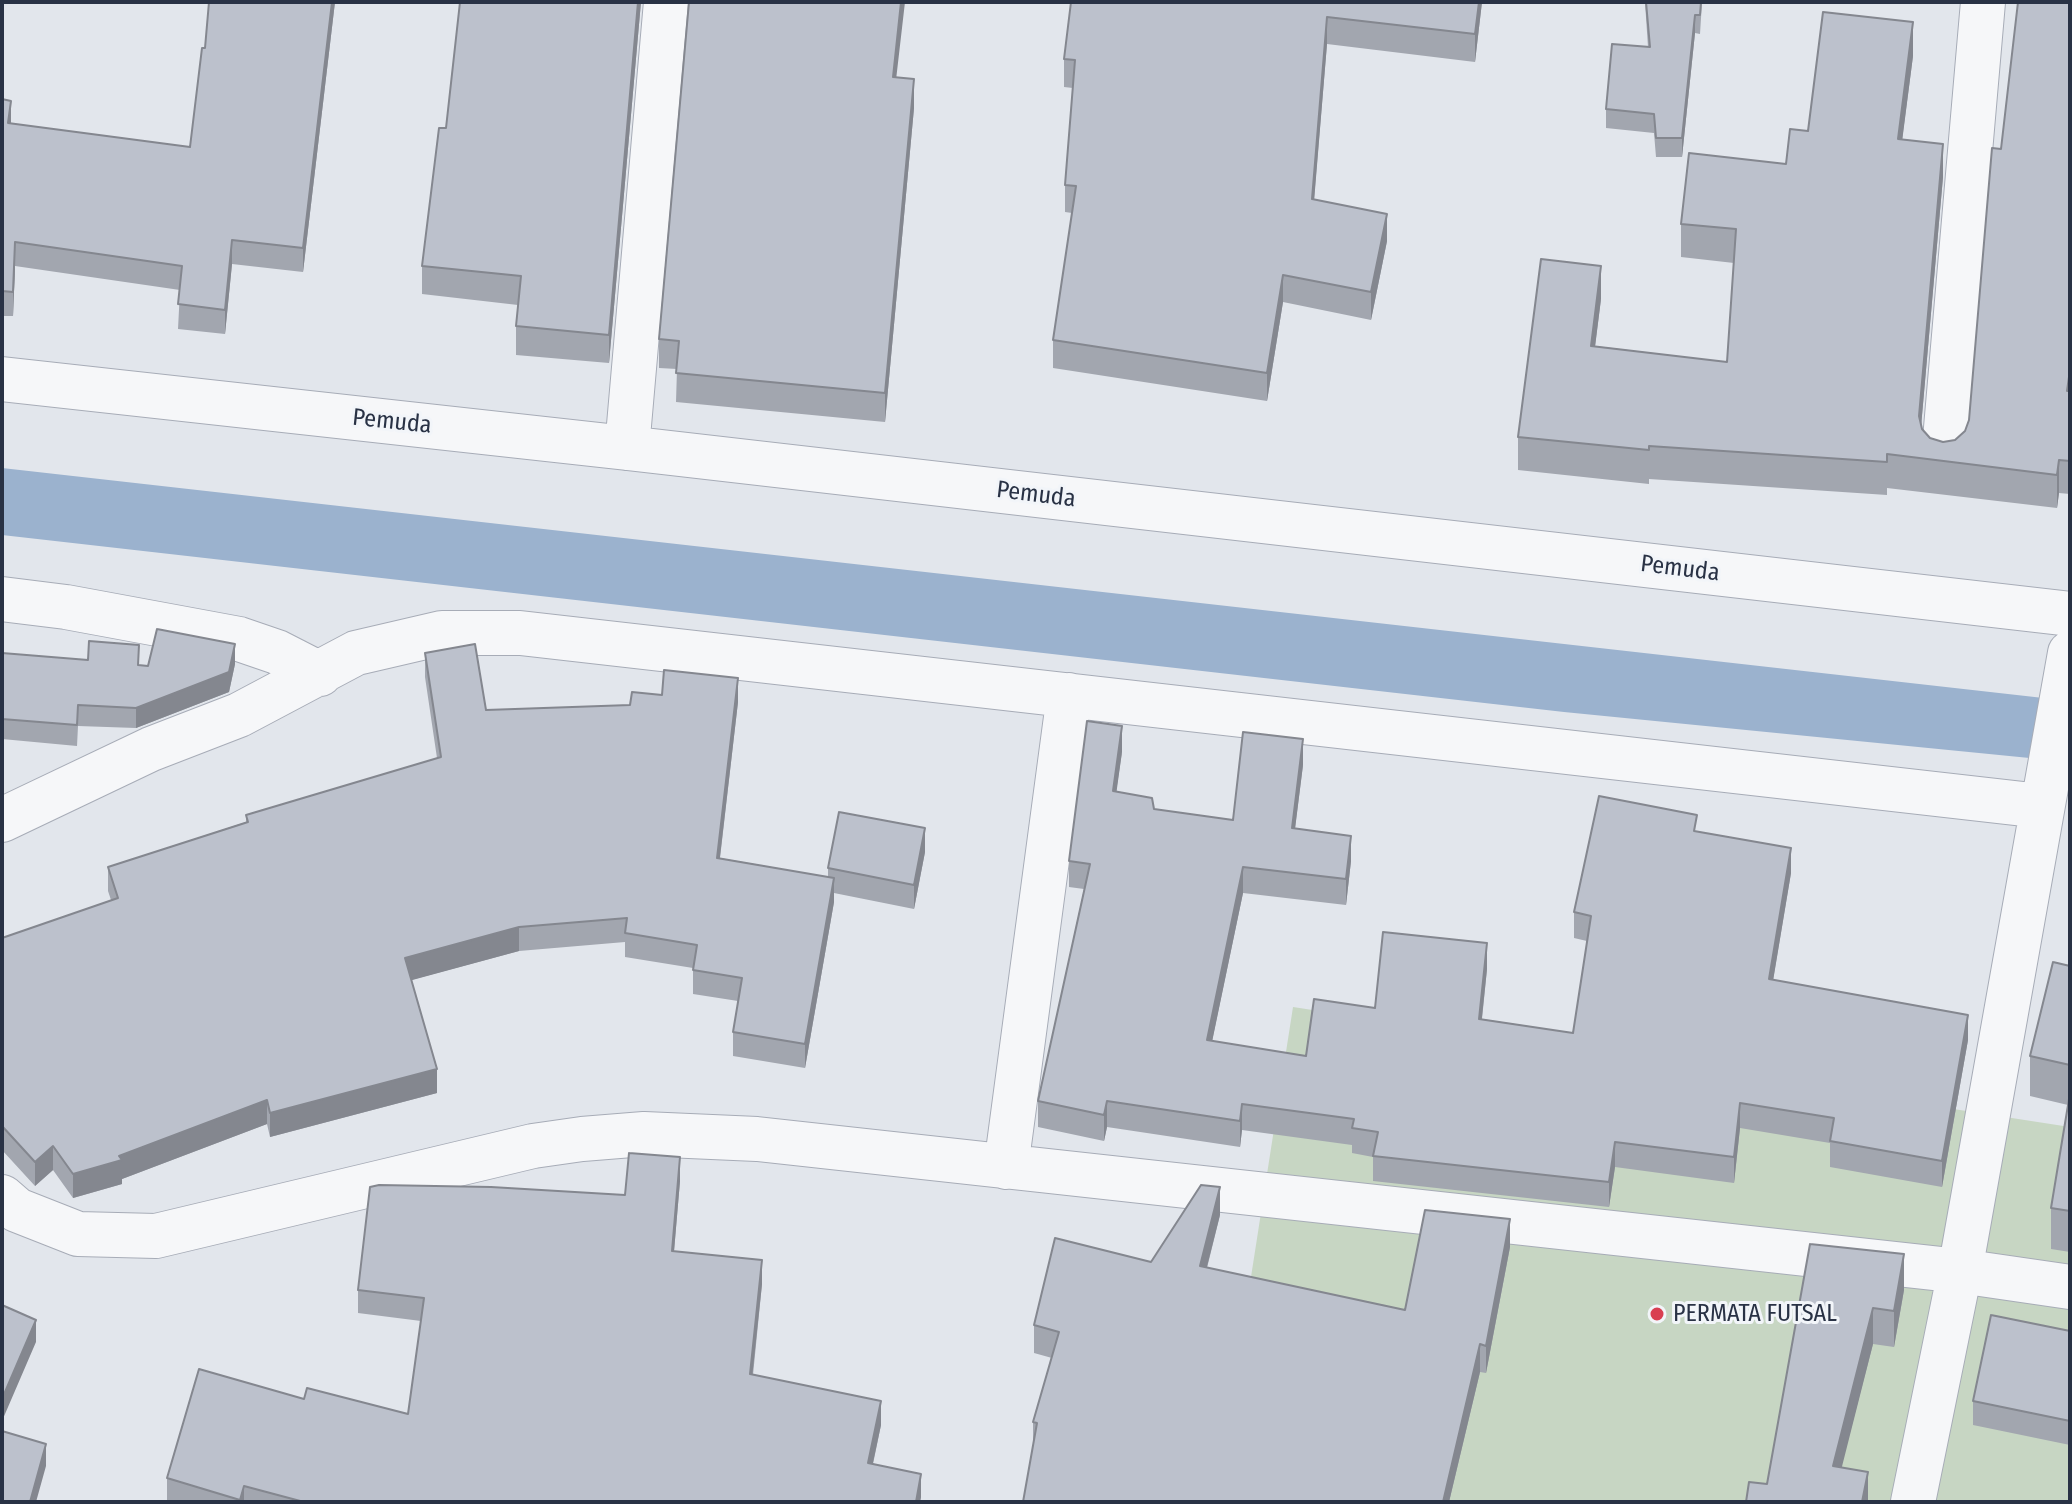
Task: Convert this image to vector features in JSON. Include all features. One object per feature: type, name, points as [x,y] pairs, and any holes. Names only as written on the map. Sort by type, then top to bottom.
[{"type":"street","points":[[627,448],[666,2]]},
{"type":"street","points":[[1944,451],[1983,2]]},
{"type":"street","name":"Pemuda","points":[[2,379],[2070,614]]},
{"type":"street","points":[[2,599],[66,607],[239,639],[277,652],[320,674]]},
{"type":"street","points":[[2,820],[151,749],[239,715],[356,653],[442,633],[520,633],[1069,695],[2046,785]]},
{"type":"street","points":[[1913,1502],[1960,1271],[2066,672]]},
{"type":"street","points":[[1006,1167],[1069,695]]},
{"type":"street","points":[[2,1197],[17,1210],[78,1234],[156,1236],[533,1146],[644,1134],[757,1139],[1960,1271],[2070,1287]]},
{"type":"green space","name":"PERMATA FUTSAL","points":[[1293,1007],[2070,1127],[2070,1502],[1216,1502]]},
{"type":"water","points":[[2,468],[2070,701],[2070,762],[1564,712],[2,535]]},
{"type":"building","points":[[209,2],[332,2],[303,248],[232,240],[225,310],[178,304],[182,266],[15,242],[13,292],[2,291],[2,99],[11,101],[8,123],[190,147]]},
{"type":"building","points":[[460,2],[638,2],[609,335],[516,326],[521,276],[422,266],[439,128],[446,128]]},
{"type":"building","points":[[689,2],[901,2],[893,77],[914,79],[885,393],[676,373],[679,341],[659,339]]},
{"type":"building","points":[[1071,2],[1479,2],[1475,34],[1327,17],[1312,199],[1387,214],[1371,292],[1283,275],[1267,373],[1053,340],[1076,186],[1065,185],[1075,60],[1064,59]]},
{"type":"building","points":[[1646,2],[1701,2],[1700,15],[1695,15],[1682,138],[1656,138],[1654,114],[1606,109],[1612,44],[1650,47]]},
{"type":"building","points":[[2018,2],[2070,2],[2070,370],[2067,391],[2070,391],[2070,461],[2059,460],[2057,475],[1887,454],[1887,462],[1649,446],[1649,450],[1518,437],[1541,259],[1601,266],[1591,346],[1727,362],[1736,229],[1681,224],[1689,153],[1786,164],[1790,129],[1808,131],[1823,12],[1913,22],[1898,139],[1943,144],[1919,416],[1922,429],[1930,438],[1943,442],[1955,440],[1965,431],[1969,420],[1992,148],[2001,149]]},
{"type":"building","points":[[157,629],[235,644],[229,672],[136,708],[78,705],[77,725],[2,719],[2,653],[88,660],[89,641],[139,645],[138,665],[148,666]]},
{"type":"building","points":[[475,644],[486,710],[630,705],[632,692],[662,695],[664,670],[738,678],[717,858],[834,878],[805,1044],[733,1032],[742,978],[693,970],[697,945],[625,933],[627,918],[519,927],[405,958],[437,1069],[270,1113],[267,1100],[119,1156],[122,1160],[73,1174],[53,1146],[35,1162],[2,1126],[2,938],[118,898],[108,867],[248,822],[246,815],[441,757],[425,653]]},
{"type":"building","points":[[1087,721],[1122,726],[1113,791],[1152,798],[1154,809],[1233,820],[1243,732],[1303,739],[1292,828],[1351,836],[1346,879],[1243,867],[1207,1040],[1306,1056],[1314,999],[1375,1008],[1383,932],[1487,943],[1479,1019],[1573,1033],[1591,916],[1574,912],[1599,796],[1697,815],[1694,831],[1791,848],[1769,979],[1968,1015],[1942,1161],[1830,1141],[1834,1118],[1740,1103],[1734,1157],[1615,1142],[1609,1182],[1373,1156],[1378,1132],[1352,1128],[1354,1119],[1242,1104],[1240,1121],[1107,1101],[1104,1115],[1038,1101],[1090,864],[1069,861]]},
{"type":"building","points":[[839,812],[925,828],[914,885],[828,868]]},
{"type":"building","points":[[2053,962],[2070,966],[2070,1065],[2030,1056]]},
{"type":"building","points":[[2070,1093],[2070,1211],[2051,1208]]},
{"type":"building","points":[[629,1153],[680,1157],[672,1251],[762,1260],[750,1374],[881,1401],[868,1463],[921,1474],[916,1502],[304,1502],[244,1486],[240,1500],[167,1478],[199,1369],[304,1399],[307,1388],[408,1414],[424,1298],[358,1290],[370,1187],[491,1187],[625,1195]]},
{"type":"building","points":[[1201,1185],[1220,1187],[1200,1266],[1405,1310],[1425,1210],[1510,1219],[1486,1346],[1480,1344],[1443,1502],[1023,1502],[1037,1423],[1033,1422],[1059,1332],[1034,1325],[1055,1238],[1151,1262]]},
{"type":"building","points":[[1810,1244],[1904,1254],[1894,1311],[1873,1308],[1833,1466],[1868,1472],[1862,1502],[1746,1502],[1749,1482],[1767,1484]]},
{"type":"building","points":[[2,1305],[36,1320],[2,1399]]},
{"type":"building","points":[[1991,1315],[2070,1331],[2070,1421],[1973,1401]]},
{"type":"building","points":[[2,1431],[46,1444],[30,1502],[2,1502]]},
{"type":"place","name":"PERMATA FUTSAL","points":[[1657,1314]]}]
